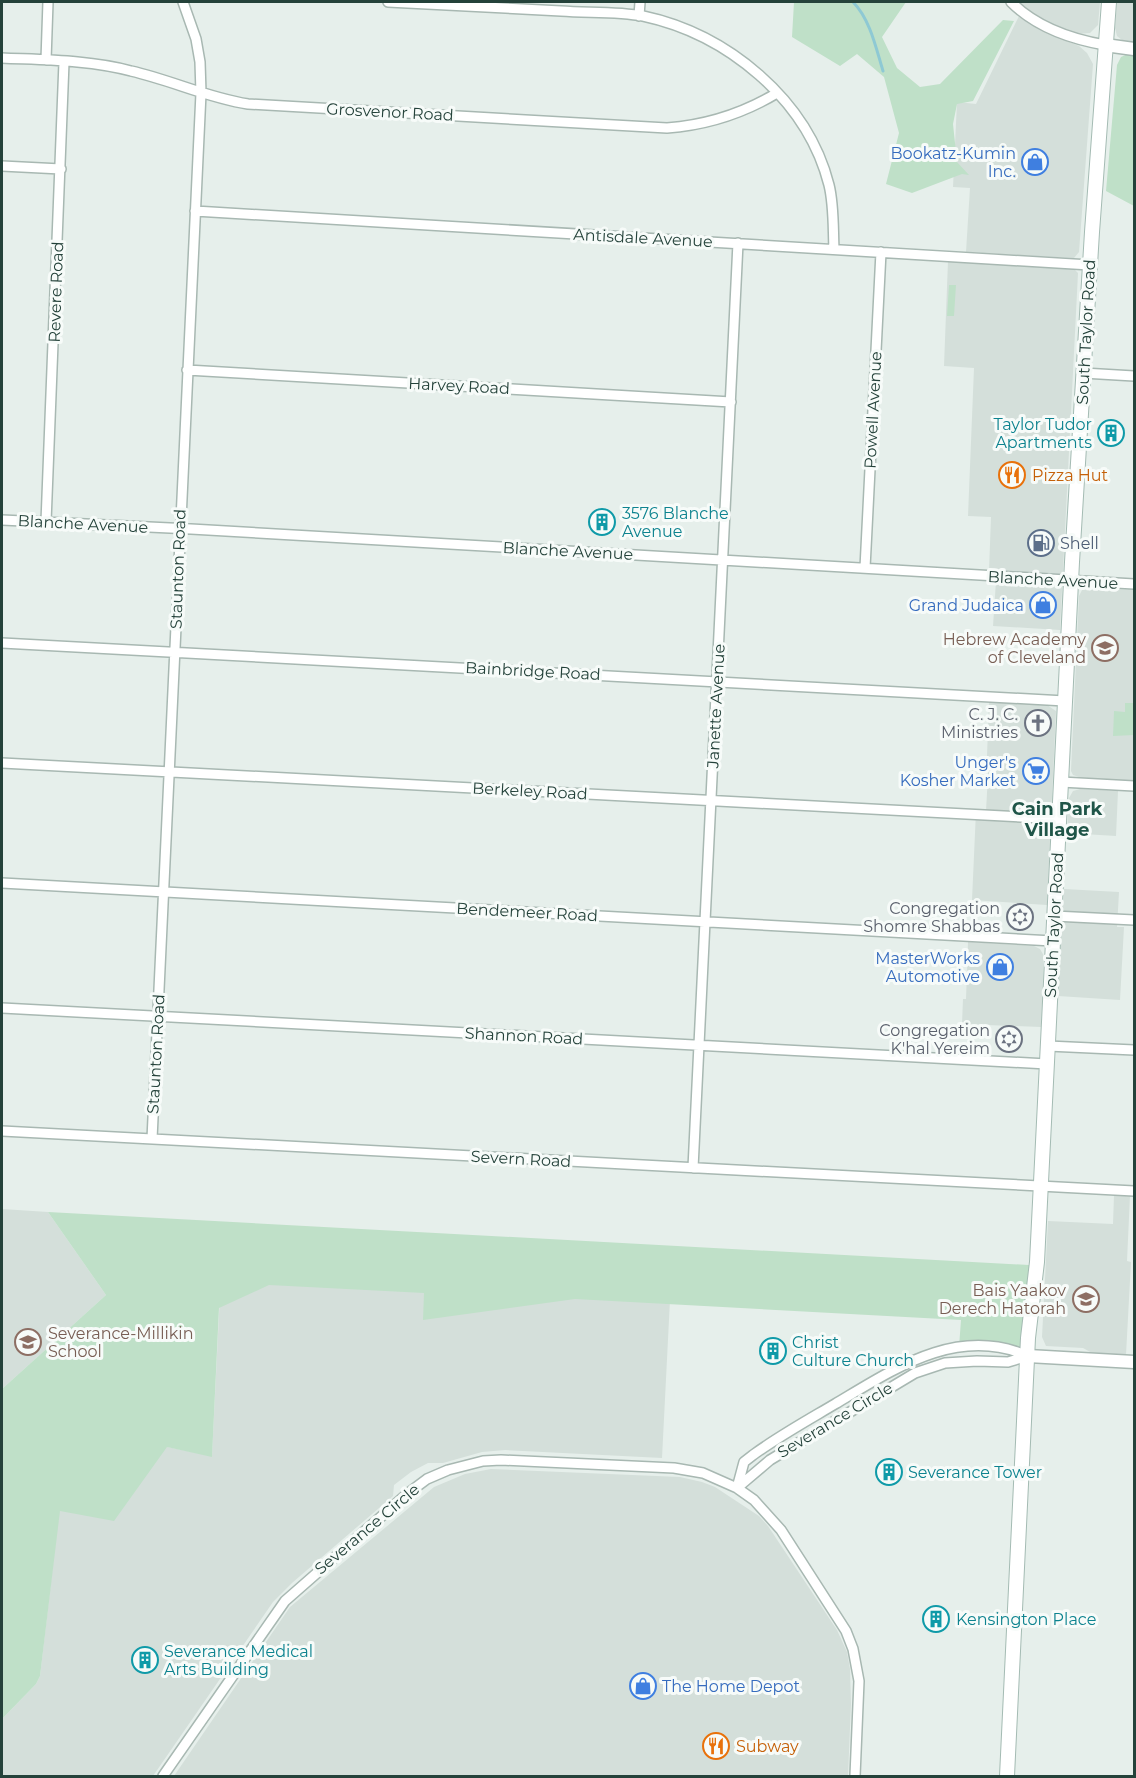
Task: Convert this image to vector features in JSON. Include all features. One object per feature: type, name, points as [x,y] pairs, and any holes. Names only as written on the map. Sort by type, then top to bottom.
[{"type":"main road","name":"South Taylor Road","points":[[1006,1776],[1028,1356],[1037,1262],[1071,580],[1108,2]]},
{"type":"street","points":[[46,60],[48,2]]},
{"type":"street","name":"Staunton Road","points":[[152,1139],[201,93],[200,62],[196,39],[183,2]]},
{"type":"street","points":[[388,2],[639,16],[682,28],[722,46],[745,63],[777,93],[799,121],[816,150],[829,186],[834,249]]},
{"type":"street","points":[[639,16],[640,2]]},
{"type":"street","points":[[1011,2],[1026,15],[1048,28],[1075,39],[1134,49]]},
{"type":"street","name":"Grosvenor Road","points":[[2,58],[46,60],[129,70],[201,93],[248,104],[667,128],[717,121],[777,93]]},
{"type":"street","name":"Revere Road","points":[[46,522],[62,169],[64,62]]},
{"type":"street","points":[[2,166],[62,169]]},
{"type":"street","name":"Antisdale Avenue","points":[[195,211],[1090,265]]},
{"type":"street","name":"Janette Avenue","points":[[693,1168],[738,243]]},
{"type":"street","name":"Powell Avenue","points":[[865,568],[881,252]]},
{"type":"street","name":"Harvey Road","points":[[188,370],[731,402]]},
{"type":"street","points":[[1083,374],[1134,376]]},
{"type":"street","name":"Blanche Avenue","points":[[2,520],[180,528],[1134,584]]},
{"type":"street","name":"Bainbridge Road","points":[[2,643],[1065,701]]},
{"type":"street","name":"Berkeley Road","points":[[2,762],[1059,819]]},
{"type":"street","points":[[1061,782],[1134,786]]},
{"type":"street","name":"Bendemeer Road","points":[[2,883],[1053,941]]},
{"type":"street","points":[[1054,916],[1134,920]]},
{"type":"street","name":"Shannon Road","points":[[2,1008],[1047,1064]]},
{"type":"street","points":[[1048,1046],[1134,1050]]},
{"type":"street","name":"Severn Road","points":[[2,1131],[1134,1191]]},
{"type":"street","name":"Severance Circle","points":[[737,1488],[744,1462],[753,1455],[904,1363],[939,1350],[959,1347],[1004,1347],[1028,1356]]},
{"type":"street","points":[[1028,1356],[1134,1362]]},
{"type":"street","name":"Severance Circle","points":[[737,1488],[770,1460],[915,1373],[945,1363],[1008,1362],[1028,1356]]},
{"type":"street","name":"Severance Circle","points":[[163,1776],[285,1601],[427,1479],[467,1464],[501,1460],[674,1468],[703,1473],[737,1488],[754,1500],[781,1530],[846,1631],[853,1649],[859,1681],[855,1776]]},
{"type":"shaded area","points":[[1018,2],[1100,2],[1098,25],[1090,33],[1077,34],[1041,19]]},
{"type":"shaded area","points":[[1117,2],[1134,2],[1134,43],[1117,36],[1115,28]]},
{"type":"shaded area","points":[[1019,16],[1042,31],[1079,46],[1087,53],[1093,64],[1079,252],[1074,258],[966,252],[970,188],[953,187],[957,102],[976,104]]},
{"type":"shaded area","points":[[948,261],[1066,268],[1078,273],[1060,630],[993,626],[996,581],[1015,582],[1015,573],[989,571],[991,517],[968,516],[974,368],[944,366]]},
{"type":"shaded area","name":"Hebrew Academy of Cleveland","points":[[1087,588],[1134,590],[1134,781],[1082,778],[1073,775],[1071,771],[1079,596],[1082,590]]},
{"type":"shaded area","points":[[989,702],[1047,705],[1056,711],[1047,905],[972,900],[976,811],[986,811]]},
{"type":"shaded area","points":[[1080,789],[1118,791],[1116,836],[1067,833],[1069,798],[1073,791]]},
{"type":"shaded area","points":[[1064,889],[1119,892],[1117,927],[1124,927],[1120,1000],[1058,996]]},
{"type":"shaded area","points":[[968,942],[1034,946],[1040,949],[1044,956],[1041,1027],[962,1024],[963,999],[966,999]]},
{"type":"shaded area","name":"Bais Yaakov Derech Hatorah","points":[[1114,1195],[1130,1196],[1127,1261],[1131,1262],[1126,1355],[1092,1353],[1083,1348],[1046,1346],[1042,1337],[1048,1221],[1113,1224]]},
{"type":"shaded area","name":"Severance-Millikin School","points":[[2,1209],[48,1212],[106,1295],[2,1389]]},
{"type":"shaded area","points":[[222,1254],[671,1280],[662,1458],[505,1450],[482,1452],[443,1463],[428,1463],[394,1485],[393,1496],[273,1602],[153,1776],[2,1776],[2,1719],[36,1684],[40,1676],[69,1427],[212,1456]]},
{"type":"shaded area","points":[[491,1469],[680,1477],[715,1487],[759,1516],[837,1630],[847,1652],[851,1704],[848,1776],[174,1776],[290,1607],[434,1487],[465,1474]]},
{"type":"green space","points":[[794,2],[906,2],[882,37],[897,68],[920,87],[940,84],[1003,20],[1014,21],[973,101],[957,104],[953,124],[957,162],[969,175],[962,174],[912,193],[886,184],[899,133],[884,77],[857,54],[840,66],[792,37]]},
{"type":"green space","points":[[1130,53],[1134,54],[1134,206],[1106,191],[1117,65],[1121,57]]},
{"type":"green space","points":[[949,285],[956,285],[954,316],[947,316]]},
{"type":"green space","points":[[1125,703],[1134,703],[1134,735],[1113,736],[1114,711],[1125,712]]},
{"type":"green space","points":[[48,1212],[1029,1265],[1037,1262],[1028,1356],[1011,1349],[959,1347],[961,1320],[575,1299],[423,1320],[424,1293],[269,1285],[219,1308],[212,1457],[167,1447],[114,1521],[60,1511],[40,1676],[36,1684],[2,1719],[2,1389],[106,1295]]},
{"type":"waterway","points":[[853,2],[868,25],[883,71]]},
{"type":"place","name":"Bookatz-Kumin Inc.","points":[[1035,162]]},
{"type":"place","name":"Taylor Tudor Apartments","points":[[1111,433]]},
{"type":"place","name":"Pizza Hut","points":[[1012,475]]},
{"type":"place","name":"3576 Blanche Avenue","points":[[602,522]]},
{"type":"place","name":"Shell","points":[[1041,543]]},
{"type":"place","name":"Grand Judaica","points":[[1043,605]]},
{"type":"place","name":"Hebrew Academy of Cleveland","points":[[1105,648]]},
{"type":"place","name":"C. J. C. Ministries","points":[[1038,723]]},
{"type":"place","name":"Unger's Kosher Market","points":[[1036,771]]},
{"type":"place","name":"Congregation Shomre Shabbas","points":[[1020,917]]},
{"type":"place","name":"MasterWorks Automotive","points":[[1000,967]]},
{"type":"place","name":"Congregation K'hal Yereim","points":[[1009,1039]]},
{"type":"place","name":"Bais Yaakov Derech Hatorah","points":[[1086,1299]]},
{"type":"place","name":"Severance-Millikin School","points":[[28,1342]]},
{"type":"place","name":"Christ Culture Church","points":[[773,1351]]},
{"type":"place","name":"Severance Tower","points":[[889,1472]]},
{"type":"place","name":"Kensington Place","points":[[936,1619]]},
{"type":"place","name":"Severance Medical Arts Building","points":[[145,1660]]},
{"type":"place","name":"The Home Depot","points":[[643,1686]]},
{"type":"place","name":"Subway","points":[[716,1746]]},
{"type":"district","name":"Cain Park Village","points":[[1057,819]]}]
